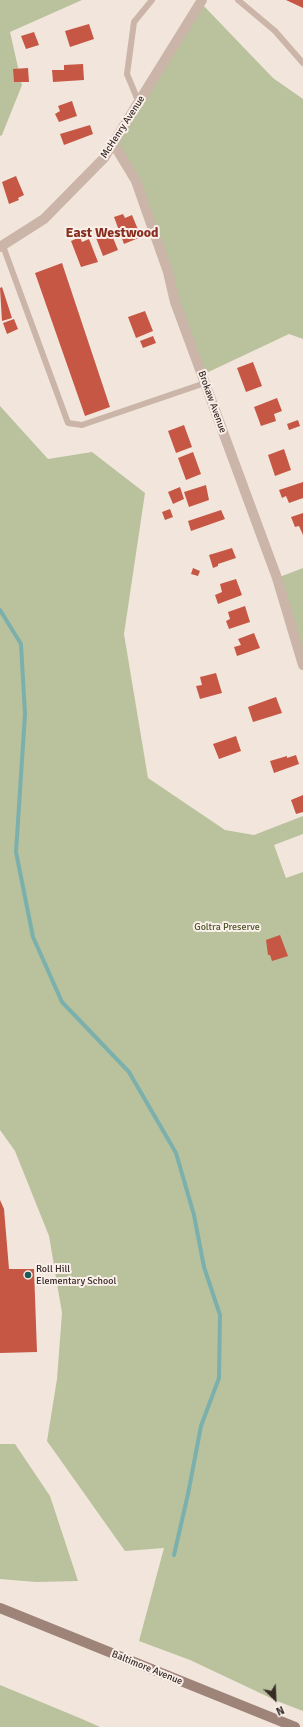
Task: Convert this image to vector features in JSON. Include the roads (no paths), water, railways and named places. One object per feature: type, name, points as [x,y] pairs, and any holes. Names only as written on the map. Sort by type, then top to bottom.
[{"type":"street","name":"McHenry Avenue","points":[[2,247],[54,211],[104,158],[202,0]]},
{"type":"street","name":"Brokaw Avenue","points":[[113,143],[136,182],[168,272],[175,302],[277,578],[303,665]]},
{"type":"street","name":"Baltimore Avenue","points":[[0,1608],[296,1727]]},
{"type":"lane","points":[[139,103],[127,74],[128,66],[134,22],[152,0]]},
{"type":"lane","points":[[238,0],[274,30],[303,63]]},
{"type":"lane","points":[[2,247],[68,423],[82,425],[205,383]]},
{"type":"waterway","points":[[0,610],[21,644],[25,714],[16,852],[33,937],[62,1002],[129,1072],[176,1153],[194,1215],[204,1267],[220,1315],[219,1378],[201,1426],[188,1494],[174,1555]]},
{"type":"place","name":"Roll Hill Elementary School","points":[[28,1275]]},
{"type":"district","name":"East Westwood","points":[[112,233]]},
{"type":"park label","name":"Goltra Preserve","points":[[227,927]]}]
